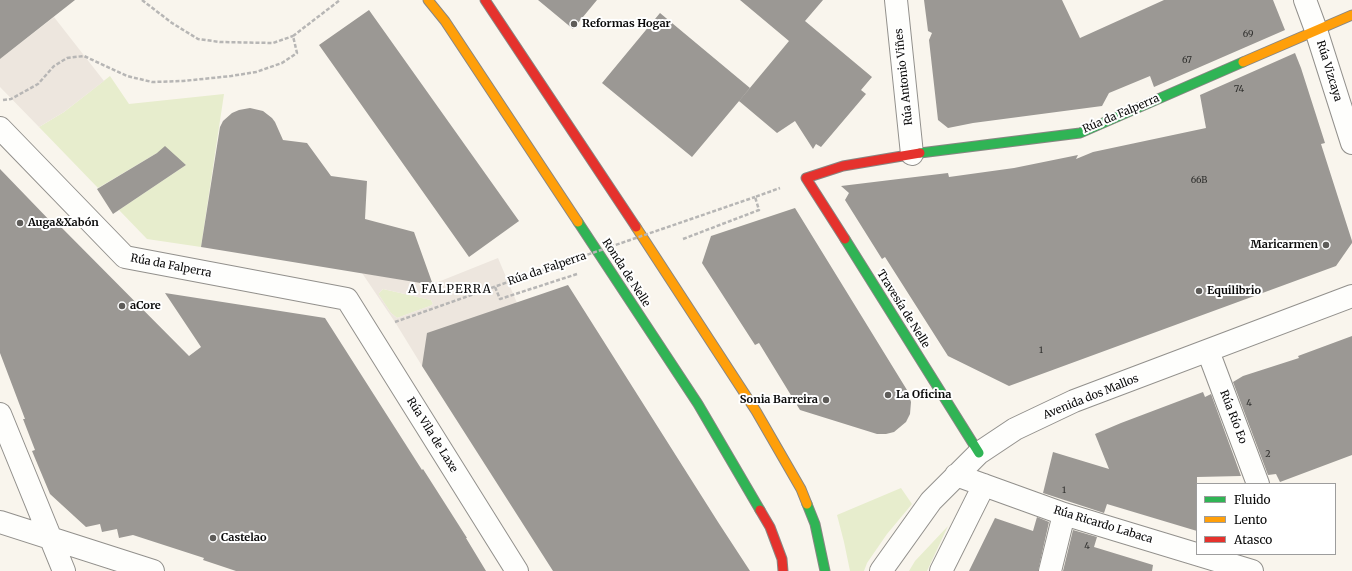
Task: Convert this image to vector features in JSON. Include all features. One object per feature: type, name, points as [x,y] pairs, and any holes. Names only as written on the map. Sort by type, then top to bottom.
[{"type":"street","name":"Ronda de Nelle","points":[[428,0],[446,21],[698,404],[770,527],[782,559],[783,571]]},
{"type":"street","points":[[485,0],[617,198],[756,411],[801,489],[815,524],[825,571]]},
{"type":"street","name":"Rúa Antonio Viñes","points":[[896,0],[912,154]]},
{"type":"street","name":"Rúa Vizcaya","points":[[1305,0],[1352,144]]},
{"type":"street","name":"Rúa da Falperra","points":[[806,178],[843,166],[912,154],[1080,133],[1352,15]]},
{"type":"street","name":"Rúa da Falperra","points":[[0,128],[125,257],[347,299]]},
{"type":"street","name":"Travesía de Nelle","points":[[806,178],[979,453]]},
{"type":"street","name":"Avenida dos Mallos","points":[[881,571],[931,501],[979,453],[1015,429],[1074,402],[1352,296]]},
{"type":"street","name":"Rúa Vila de Laxe","points":[[347,299],[517,571]]},
{"type":"street","name":"Rúa Río Eo","points":[[1208,351],[1258,483]]},
{"type":"street","points":[[0,414],[64,571]]},
{"type":"street","name":"Rúa Ricardo Labaca","points":[[956,475],[1064,514],[1196,551]]},
{"type":"street","points":[[941,571],[984,486]]},
{"type":"street","points":[[1050,571],[1064,514]]},
{"type":"street","points":[[0,522],[153,571]]},
{"type":"street","name":"Rúa Ricardo Labaca","points":[[1212,555],[1244,564]]},
{"type":"path","points":[[142,0],[172,23],[198,39],[220,42],[265,43],[273,43],[293,36],[340,0]]},
{"type":"path","points":[[3,100],[11,99],[38,84],[54,66],[67,58],[84,56],[127,76],[152,82],[183,81],[256,72],[282,63],[297,53],[293,36]]},
{"type":"path","name":"Rúa da Falperra","points":[[390,319],[395,322],[755,197],[759,210],[683,239]]},
{"type":"path","points":[[495,287],[500,299],[577,274]]},
{"type":"green space","points":[[110,76],[129,104],[224,94],[201,247],[147,239],[119,210],[186,165],[181,161],[157,153],[98,188],[39,127],[64,112]]},
{"type":"green space","points":[[383,289],[431,300],[433,304],[397,318],[391,313],[379,295]]},
{"type":"green space","points":[[901,488],[912,504],[887,534],[867,563],[864,571],[850,571],[837,515]]},
{"type":"green space","points":[[948,526],[927,571],[909,571],[915,561]]},
{"type":"shaded area","points":[[54,17],[104,81],[64,112],[39,127],[0,87],[0,59]]},
{"type":"shaded area","points":[[498,258],[517,303],[422,366],[362,273],[433,284]],"holes":[[[383,289],[431,300],[433,304],[430,306],[397,318],[391,313],[379,293]]]},
{"type":"building","points":[[0,0],[75,0],[0,59]]},
{"type":"building","points":[[538,0],[597,0],[573,29]]},
{"type":"building","points":[[740,0],[823,0],[805,21],[872,77],[861,90],[866,94],[821,147],[816,144],[813,149],[795,121],[777,133],[739,101],[789,41]]},
{"type":"building","points":[[924,0],[1062,0],[1080,38],[1164,0],[1273,0],[1285,30],[1154,87],[1150,76],[1109,93],[1102,106],[973,123],[948,128],[938,120],[929,40],[932,33],[928,31]]},
{"type":"building","points":[[369,10],[519,221],[469,257],[319,45]]},
{"type":"building","points":[[660,13],[750,88],[692,157],[602,83]]},
{"type":"building","points":[[1295,53],[1325,143],[1321,144],[1352,241],[1336,266],[1009,386],[948,356],[885,257],[882,259],[845,200],[849,193],[841,186],[948,173],[949,177],[1014,168],[1078,155],[1076,159],[1093,152],[1206,128],[1200,95]]},
{"type":"building","points":[[250,108],[263,111],[272,118],[283,140],[307,143],[331,176],[367,181],[365,219],[414,232],[433,285],[201,247],[220,127],[223,121],[232,113]]},
{"type":"building","points":[[165,146],[186,165],[113,214],[97,189],[157,153]]},
{"type":"building","points":[[0,169],[55,226],[58,224],[189,356],[201,347],[165,293],[325,318],[467,538],[486,571],[236,571],[203,560],[204,558],[133,535],[119,538],[117,529],[102,532],[100,524],[86,527],[50,494],[32,451],[35,450],[23,419],[25,419],[0,353]]},
{"type":"building","points":[[795,208],[907,390],[911,402],[910,414],[906,422],[894,432],[877,434],[800,410],[759,343],[755,345],[702,263],[711,236]]},
{"type":"building","points":[[568,285],[750,571],[553,571],[422,366],[427,333]]},
{"type":"building","points":[[1352,336],[1352,455],[1280,482],[1276,474],[1268,475],[1233,382],[1243,376],[1299,358],[1298,356]]},
{"type":"building","points":[[1203,392],[1205,397],[1211,394],[1241,476],[1197,477],[1196,531],[1107,504],[1104,513],[1043,493],[1053,452],[1109,469],[1095,434]]},
{"type":"building","points":[[1037,517],[1049,522],[1038,571],[969,571],[995,518],[1033,531]]},
{"type":"building","points":[[1073,530],[1097,537],[1094,547],[1153,565],[1152,571],[1063,571]]},
{"type":"traffic: fast","points":[[920,153],[1080,133],[1243,62]]},
{"type":"traffic: fast","points":[[578,222],[698,404],[760,510]]},
{"type":"traffic: fast","points":[[845,239],[979,453]]},
{"type":"traffic: fast","points":[[807,504],[815,524],[825,571]]},
{"type":"traffic: slow","points":[[428,0],[445,21],[578,222]]},
{"type":"traffic: slow","points":[[1243,62],[1352,15]]},
{"type":"traffic: slow","points":[[636,227],[756,411],[801,489],[807,504]]},
{"type":"traffic: jam","points":[[485,0],[636,227]]},
{"type":"traffic: jam","points":[[845,239],[806,178],[843,166],[920,153]]},
{"type":"traffic: jam","points":[[760,510],[770,527],[782,559],[783,571]]},
{"type":"place","name":"Reformas Hogar","points":[[574,24]]},
{"type":"place","name":"Auga&Xabón","points":[[20,223]]},
{"type":"place","name":"Maricarmen","points":[[1326,245]]},
{"type":"place","name":"Equilibrio","points":[[1199,291]]},
{"type":"place","name":"aCore","points":[[122,306]]},
{"type":"place","name":"La Oficina","points":[[888,395]]},
{"type":"place","name":"Sonia Barreira","points":[[826,400]]},
{"type":"place","name":"Castelao","points":[[213,538]]},
{"type":"district","name":"A FALPERRA","points":[[450,290]]}]
